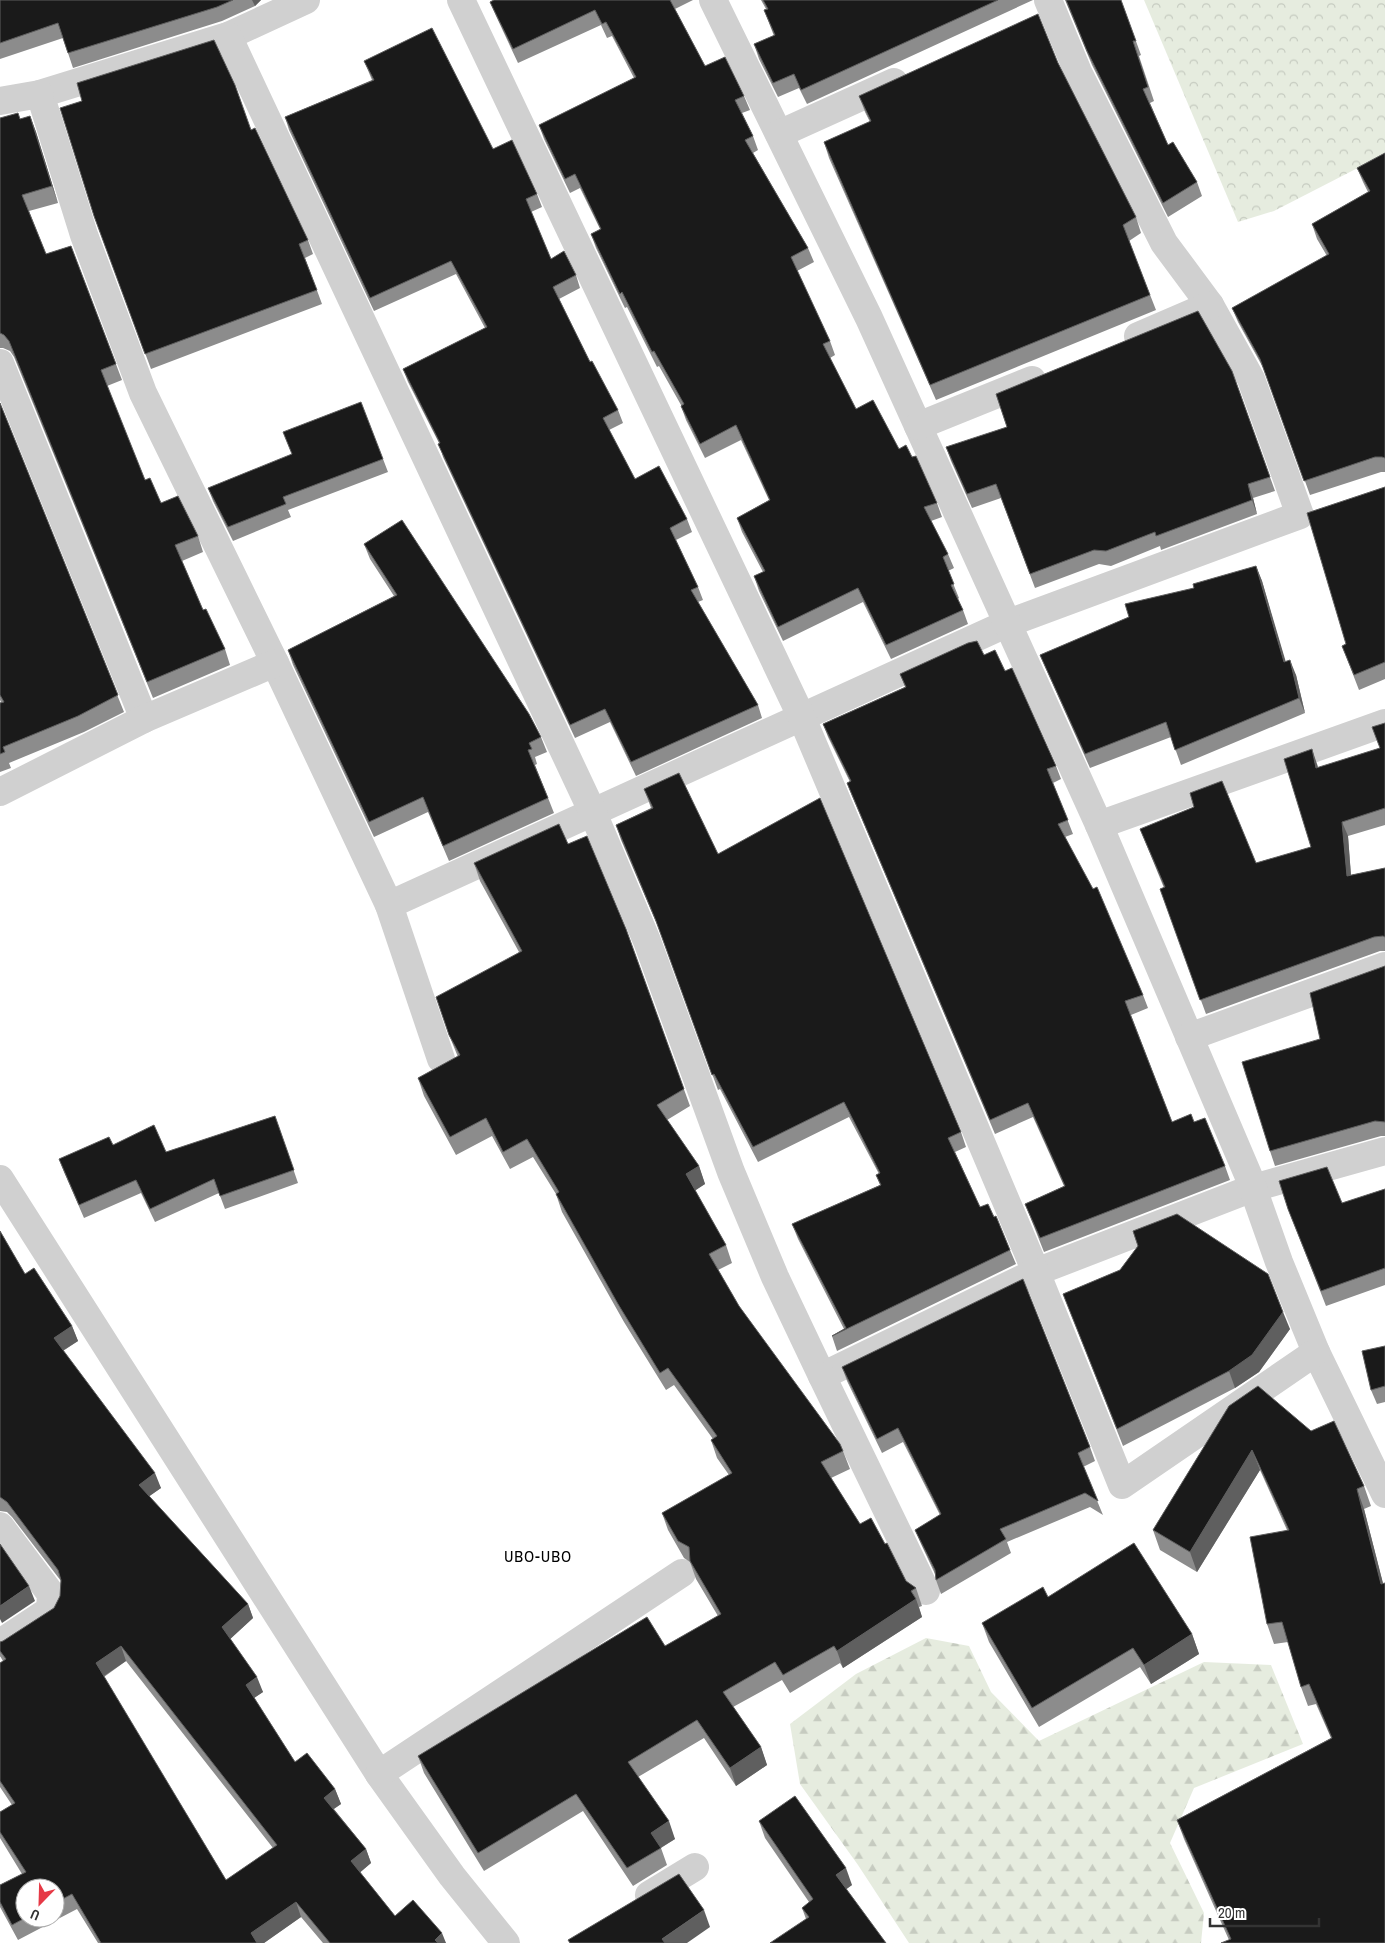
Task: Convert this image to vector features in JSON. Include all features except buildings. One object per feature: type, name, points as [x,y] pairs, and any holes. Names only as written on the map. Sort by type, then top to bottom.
[{"type":"street","points":[[0,101],[40,94],[228,36],[306,0]]},
{"type":"street","points":[[460,0],[802,718],[1036,1272],[1122,1485],[1316,1352]]},
{"type":"street","points":[[713,0],[870,318],[1006,624],[1099,825],[1253,1188],[1279,1262],[1316,1352],[1385,1494]]},
{"type":"street","points":[[1025,22],[1050,5],[1078,72],[1164,243],[1210,305],[1251,379],[1300,515]]},
{"type":"street","points":[[228,36],[593,813],[647,941],[731,1172],[775,1277],[926,1591]]},
{"type":"street","points":[[780,134],[916,72]]},
{"type":"street","points":[[40,94],[84,235],[143,393],[275,663],[389,905],[442,1059]]},
{"type":"street","points":[[1120,344],[1210,305]]},
{"type":"street","points":[[0,363],[144,719]]},
{"type":"street","points":[[918,426],[1056,371]]},
{"type":"street","points":[[389,905],[1006,624],[1328,506]]},
{"type":"street","points":[[0,792],[144,719],[275,663]]},
{"type":"street","points":[[1099,825],[1385,723]]},
{"type":"street","points":[[1189,1037],[1385,966]]},
{"type":"street","points":[[822,1376],[1036,1272],[1253,1188],[1385,1151]]},
{"type":"street","points":[[0,1180],[379,1774],[452,1876],[506,1943]]},
{"type":"street","points":[[0,1526],[51,1594],[52,1600],[50,1610],[0,1642]]},
{"type":"street","points":[[379,1774],[682,1573]]},
{"type":"street","points":[[627,1908],[695,1867]]},
{"type":"green space","points":[[1144,0],[1385,0],[1385,154],[1274,211],[1238,222]]},
{"type":"green space","points":[[926,1638],[969,1646],[991,1692],[1039,1741],[1204,1662],[1271,1665],[1303,1744],[1194,1788],[1170,1843],[1204,1913],[1201,1943],[909,1943],[858,1865],[800,1784],[790,1724],[856,1674]]},
{"type":"district","name":"UBO-UBO","points":[[538,1556]]}]
